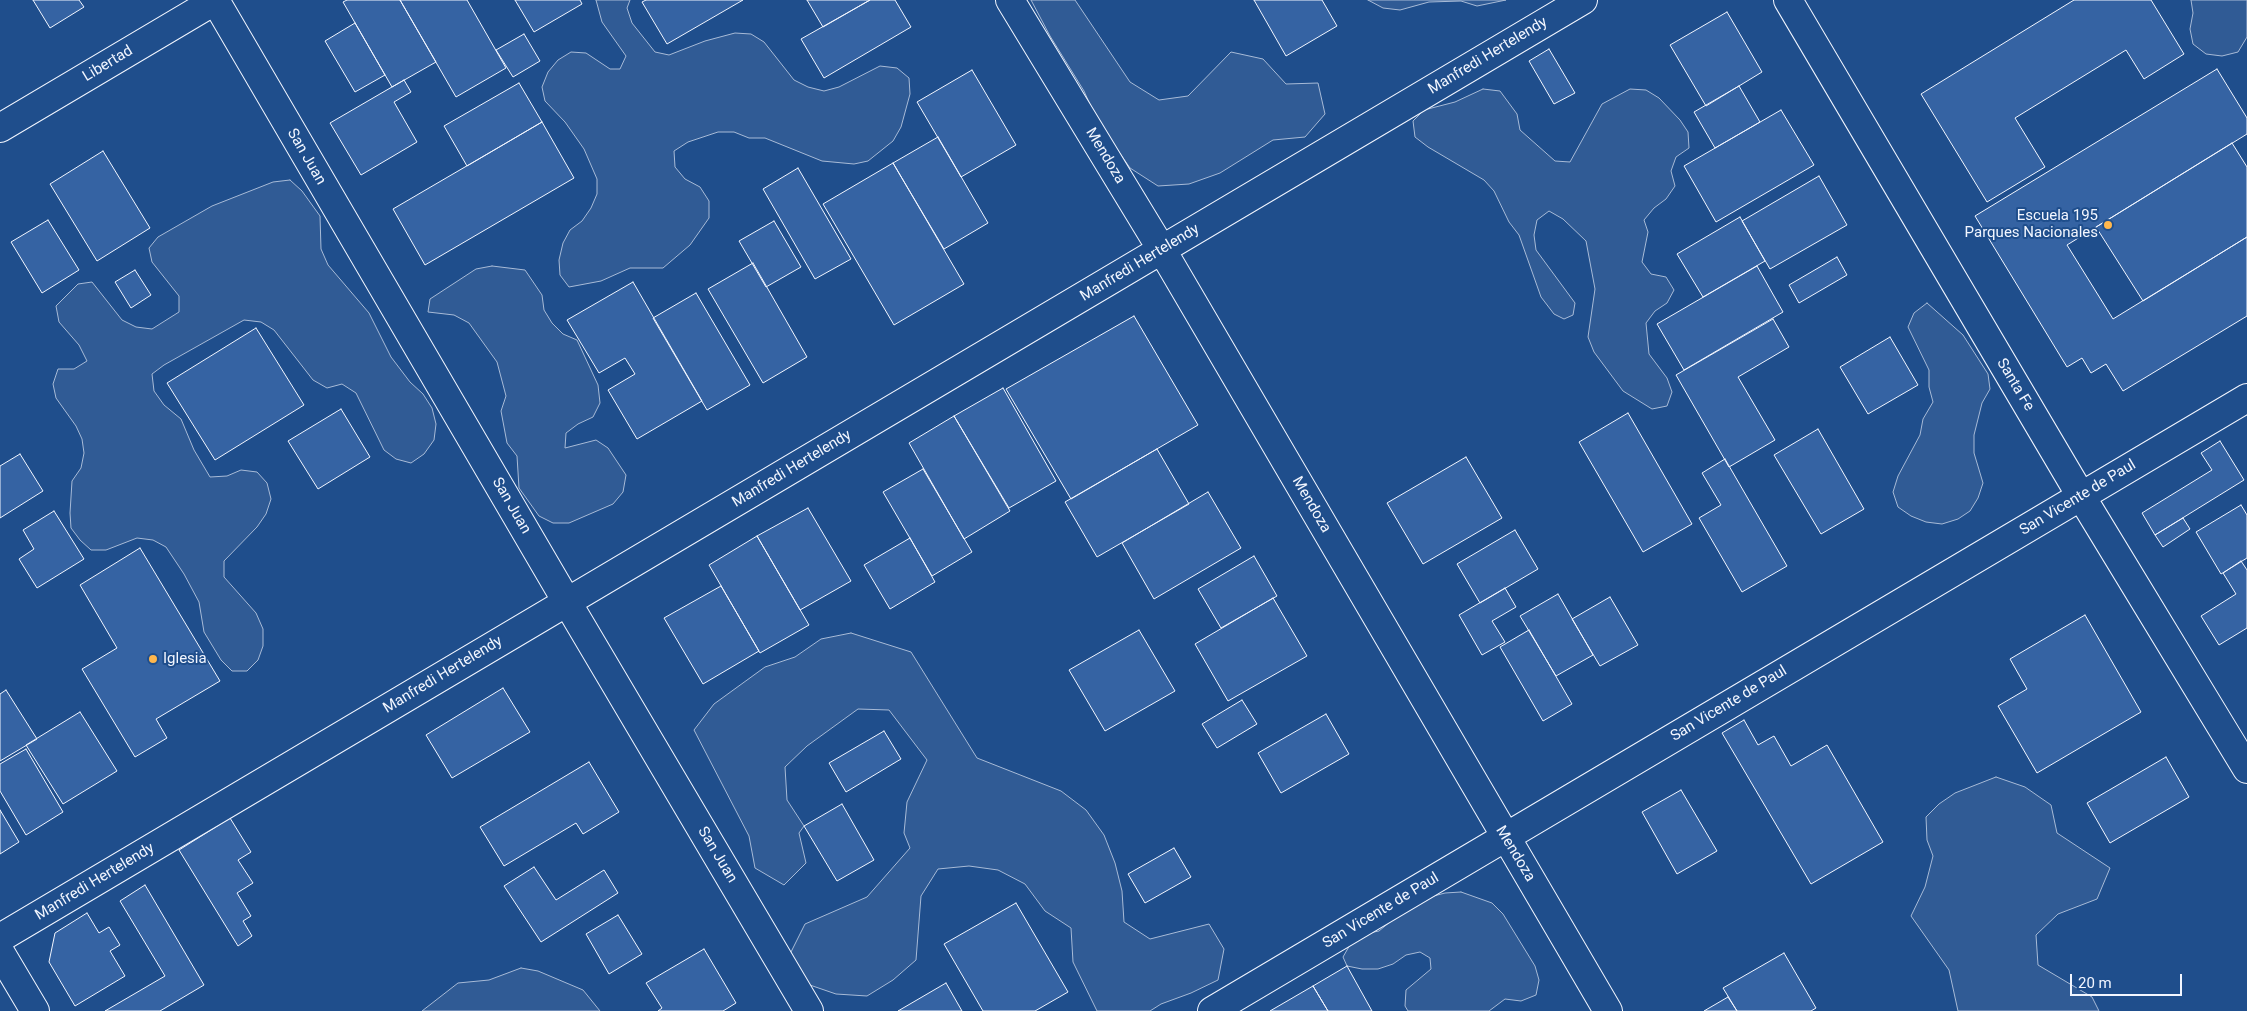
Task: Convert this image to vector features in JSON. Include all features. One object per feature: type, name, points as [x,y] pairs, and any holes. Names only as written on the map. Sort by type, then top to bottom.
[{"type":"street","name":"Libertad","points":[[0,128],[215,0]]},
{"type":"street","name":"San Juan","points":[[215,0],[809,1011]]},
{"type":"street","name":"Mendoza","points":[[1010,0],[1162,250],[1608,1011]]},
{"type":"street","name":"Manfredi Hertelendy","points":[[0,938],[1583,0]]},
{"type":"street","name":"Santa Fe","points":[[1788,0],[2081,496],[2247,769]]},
{"type":"street","name":"San Vicente de Paul","points":[[1212,1011],[2247,398]]},
{"type":"street","points":[[0,952],[35,1011]]},
{"type":"shaded area","points":[[596,0],[630,0],[627,8],[632,23],[655,52],[669,55],[705,41],[735,33],[751,34],[764,42],[794,80],[808,87],[824,91],[839,87],[880,66],[897,68],[909,78],[910,94],[901,127],[893,141],[868,161],[854,164],[822,161],[765,138],[749,138],[734,132],[718,132],[688,142],[674,151],[675,167],[685,179],[700,187],[709,201],[709,218],[690,245],[663,268],[630,268],[601,281],[569,287],[560,275],[559,260],[563,243],[570,230],[582,221],[591,208],[597,194],[597,179],[584,149],[565,122],[545,101],[542,87],[548,72],[558,60],[571,52],[586,53],[610,69],[620,69],[626,56],[602,22]]},
{"type":"shaded area","points":[[1031,0],[1075,0],[1130,82],[1159,100],[1188,96],[1231,52],[1263,59],[1286,84],[1318,83],[1325,114],[1305,137],[1273,140],[1220,173],[1189,184],[1158,186],[1130,168],[1097,120],[1084,91],[1050,36]]},
{"type":"shaded area","points":[[1368,0],[1506,0],[1477,6],[1461,1],[1429,2],[1400,10],[1383,8]]},
{"type":"shaded area","points":[[2191,0],[2247,0],[2247,37],[2238,52],[2222,56],[2206,54],[2193,44],[2190,29],[2193,13]]},
{"type":"shaded area","points":[[1483,89],[1500,91],[1517,114],[1520,130],[1555,161],[1570,162],[1602,104],[1630,89],[1646,90],[1659,98],[1680,120],[1688,132],[1689,148],[1676,157],[1671,171],[1675,186],[1666,199],[1654,208],[1644,220],[1648,232],[1642,262],[1651,274],[1666,277],[1674,290],[1667,303],[1655,311],[1646,323],[1649,354],[1667,378],[1672,392],[1667,406],[1652,409],[1623,391],[1594,352],[1588,337],[1595,289],[1586,241],[1563,219],[1549,211],[1537,220],[1534,235],[1536,250],[1575,303],[1573,315],[1564,319],[1554,314],[1541,297],[1519,235],[1509,222],[1494,191],[1484,180],[1428,147],[1415,137],[1413,121],[1424,110],[1455,102]]},
{"type":"shaded area","points":[[290,180],[302,191],[320,216],[321,249],[328,265],[369,313],[391,357],[410,382],[423,394],[432,408],[436,424],[434,440],[424,454],[411,463],[396,459],[384,450],[356,393],[342,384],[327,388],[313,380],[274,330],[261,322],[244,320],[164,365],[152,374],[154,391],[164,405],[181,419],[194,450],[210,477],[227,476],[241,470],[257,472],[267,483],[271,499],[266,514],[257,527],[224,561],[224,577],[256,613],[263,629],[263,646],[258,660],[247,671],[232,671],[221,660],[204,632],[199,602],[184,574],[166,547],[153,540],[137,538],[106,550],[91,550],[71,528],[72,481],[81,468],[84,453],[82,439],[76,426],[56,398],[53,384],[58,369],[74,369],[87,361],[79,345],[59,322],[56,306],[78,284],[92,282],[122,320],[136,327],[152,329],[179,312],[179,296],[152,262],[149,248],[158,237],[212,206],[273,182]]},
{"type":"shaded area","points":[[492,266],[525,270],[542,295],[544,310],[552,323],[563,334],[577,340],[598,385],[600,403],[593,417],[578,424],[566,433],[565,448],[596,440],[608,448],[626,475],[623,492],[613,504],[569,523],[553,523],[539,516],[519,488],[517,456],[507,443],[501,411],[506,396],[497,362],[469,323],[454,315],[428,312],[430,299],[476,269]]},
{"type":"shaded area","points":[[1927,303],[1963,335],[1988,374],[1990,389],[1982,403],[1974,435],[1974,453],[1983,483],[1978,498],[1970,511],[1958,519],[1942,524],[1926,522],[1911,516],[1898,507],[1893,492],[1898,476],[1920,435],[1923,419],[1933,402],[1929,387],[1929,370],[1908,327],[1914,313]]},
{"type":"shaded area","points":[[851,633],[911,652],[977,758],[1061,791],[1086,810],[1104,835],[1115,863],[1122,891],[1124,922],[1150,939],[1209,924],[1224,949],[1218,980],[1191,993],[1161,1004],[1150,1011],[1097,1011],[1073,962],[1071,928],[1045,911],[1025,884],[998,870],[969,866],[938,869],[921,896],[916,960],[893,980],[867,996],[836,994],[804,983],[790,954],[805,924],[867,897],[910,848],[904,833],[907,802],[927,760],[889,710],[858,709],[807,746],[785,767],[787,800],[804,826],[799,833],[806,863],[784,885],[755,868],[749,836],[694,730],[714,704],[765,667],[795,657],[821,639]]},
{"type":"shaded area","points":[[1996,777],[2025,787],[2051,805],[2057,833],[2110,868],[2097,899],[2058,914],[2036,935],[2038,965],[2092,997],[2099,1011],[1958,1011],[1949,970],[1911,916],[1925,887],[1933,856],[1927,840],[1926,817],[1939,804],[1955,793]]},
{"type":"shaded area","points":[[1461,892],[1492,903],[1503,914],[1535,966],[1539,980],[1536,995],[1521,1001],[1505,999],[1489,1011],[1408,1011],[1405,1006],[1406,990],[1431,969],[1430,958],[1420,952],[1406,955],[1393,964],[1378,969],[1362,969],[1347,966],[1343,957],[1351,943],[1364,934],[1379,931],[1415,901],[1445,893]]},
{"type":"shaded area","points":[[521,968],[538,971],[583,990],[600,1011],[422,1011],[458,983],[489,980]]},
{"type":"building","points":[[33,0],[79,0],[84,7],[50,28]]},
{"type":"building","points":[[347,0],[400,0],[436,62],[392,87],[343,2]]},
{"type":"building","points":[[400,0],[467,0],[506,68],[456,97]]},
{"type":"building","points":[[515,0],[580,0],[582,4],[534,32]]},
{"type":"building","points":[[646,0],[743,0],[667,44],[642,2]]},
{"type":"building","points":[[807,0],[870,0],[823,27]]},
{"type":"building","points":[[870,0],[895,0],[911,27],[824,78],[801,39]]},
{"type":"building","points":[[1254,0],[1322,0],[1337,26],[1286,56]]},
{"type":"building","points":[[2074,0],[2151,0],[2184,54],[2144,79],[2126,50],[2015,118],[2045,167],[1987,202],[1921,94]]},
{"type":"building","points":[[1727,12],[1762,72],[1706,106],[1670,45]]},
{"type":"building","points":[[355,23],[385,75],[355,92],[325,41]]},
{"type":"building","points":[[524,34],[540,61],[513,77],[496,50]]},
{"type":"building","points":[[1549,49],[1575,93],[1554,104],[1529,61]]},
{"type":"building","points":[[2217,69],[2247,118],[2247,134],[2067,245],[2113,319],[2247,237],[2247,316],[2123,391],[2106,364],[2091,373],[2082,358],[2067,367],[1975,216]]},
{"type":"building","points":[[972,70],[1016,145],[961,177],[917,102]]},
{"type":"building","points":[[404,80],[411,92],[394,102],[417,142],[361,175],[330,123]]},
{"type":"building","points":[[519,83],[542,122],[467,166],[444,126]]},
{"type":"building","points":[[1739,86],[1760,122],[1715,148],[1694,112]]},
{"type":"building","points":[[1781,110],[1814,165],[1716,222],[1684,166]]},
{"type":"building","points":[[542,122],[574,178],[425,265],[393,209]]},
{"type":"building","points":[[938,137],[988,223],[944,249],[893,163]]},
{"type":"building","points":[[2232,143],[2247,167],[2247,237],[2143,301],[2096,227]]},
{"type":"building","points":[[103,151],[150,228],[97,261],[50,184]]},
{"type":"building","points":[[893,163],[964,284],[894,325],[823,204]]},
{"type":"building","points":[[798,168],[851,259],[815,279],[763,189]]},
{"type":"building","points":[[1819,176],[1847,225],[1770,269],[1742,221]]},
{"type":"building","points":[[1740,217],[1765,261],[1703,297],[1677,254]]},
{"type":"building","points":[[48,220],[79,270],[42,293],[11,242]]},
{"type":"building","points":[[774,221],[801,267],[766,287],[739,241]]},
{"type":"building","points":[[1837,257],[1847,275],[1799,303],[1789,285]]},
{"type":"building","points":[[753,263],[807,357],[763,383],[708,289]]},
{"type":"building","points":[[1757,266],[1783,312],[1684,370],[1657,324]]},
{"type":"building","points":[[135,270],[151,295],[131,308],[115,282]]},
{"type":"building","points":[[633,282],[702,401],[637,439],[608,390],[635,374],[625,358],[599,373],[567,320]]},
{"type":"building","points":[[696,293],[750,385],[707,410],[653,318]]},
{"type":"building","points":[[1134,316],[1198,425],[1071,499],[1006,389]]},
{"type":"building","points":[[1773,319],[1789,347],[1738,377],[1775,440],[1729,467],[1676,375]]},
{"type":"building","points":[[256,328],[304,405],[215,460],[167,383]]},
{"type":"building","points":[[1890,337],[1918,385],[1868,414],[1840,367]]},
{"type":"building","points":[[1003,388],[1056,481],[1009,508],[954,416]]},
{"type":"building","points":[[341,409],[370,457],[318,489],[288,441]]},
{"type":"building","points":[[1628,413],[1692,524],[1643,552],[1579,442]]},
{"type":"building","points":[[954,416],[1010,511],[964,539],[909,443]]},
{"type":"building","points":[[1818,429],[1864,509],[1821,534],[1774,455]]},
{"type":"building","points":[[2220,441],[2244,480],[2155,535],[2142,513],[2212,470],[2201,453]]},
{"type":"building","points":[[1157,449],[1189,504],[1097,557],[1065,502]]},
{"type":"building","points":[[20,454],[43,491],[0,518],[0,466]]},
{"type":"building","points":[[1466,457],[1502,518],[1423,564],[1387,503]]},
{"type":"building","points":[[1725,459],[1787,566],[1742,592],[1699,518],[1721,505],[1702,473]]},
{"type":"building","points":[[923,469],[972,552],[932,576],[883,492]]},
{"type":"building","points":[[1208,492],[1241,548],[1154,599],[1122,543]]},
{"type":"building","points":[[2241,505],[2247,515],[2247,558],[2221,574],[2196,532]]},
{"type":"building","points":[[808,508],[851,581],[800,610],[757,536]]},
{"type":"building","points":[[54,511],[84,559],[37,588],[19,559],[34,549],[23,530]]},
{"type":"building","points":[[2183,518],[2190,529],[2163,547],[2155,535]]},
{"type":"building","points":[[1515,530],[1538,569],[1480,603],[1457,564]]},
{"type":"building","points":[[757,536],[809,625],[760,653],[709,565]]},
{"type":"building","points":[[910,538],[935,582],[890,609],[864,565]]},
{"type":"building","name":"Iglesia","points":[[140,548],[220,681],[156,719],[167,738],[135,757],[82,669],[117,648],[80,585]]},
{"type":"building","points":[[1254,556],[1277,596],[1221,628],[1198,589]]},
{"type":"building","points":[[2241,561],[2247,570],[2247,628],[2219,645],[2201,616],[2236,594],[2223,573]]},
{"type":"building","points":[[721,586],[759,651],[703,684],[664,618]]},
{"type":"building","points":[[1505,588],[1516,607],[1492,621],[1505,642],[1482,655],[1459,615]]},
{"type":"building","points":[[1558,594],[1593,655],[1556,676],[1520,616]]},
{"type":"building","points":[[1610,597],[1638,645],[1600,666],[1572,619]]},
{"type":"building","points":[[1273,598],[1307,656],[1228,701],[1195,644]]},
{"type":"building","points":[[2085,615],[2141,712],[2037,773],[1998,706],[2027,689],[2010,659]]},
{"type":"building","points":[[1139,630],[1175,691],[1105,731],[1069,670]]},
{"type":"building","points":[[1529,630],[1572,704],[1543,721],[1500,647]]},
{"type":"building","points":[[503,688],[530,732],[452,778],[426,735]]},
{"type":"building","points":[[6,690],[37,739],[0,761],[0,694]]},
{"type":"building","points":[[1242,700],[1257,724],[1217,748],[1202,724]]},
{"type":"building","points":[[80,712],[117,771],[63,804],[26,745]]},
{"type":"building","points":[[1326,714],[1349,754],[1281,793],[1258,753]]},
{"type":"building","points":[[1744,720],[1758,745],[1774,736],[1791,766],[1827,745],[1883,842],[1811,884],[1722,733]]},
{"type":"building","points":[[884,731],[901,759],[846,792],[829,763]]},
{"type":"building","points":[[26,749],[63,812],[26,835],[0,791],[0,764]]},
{"type":"building","points":[[2166,757],[2189,797],[2110,843],[2087,803]]},
{"type":"building","points":[[589,762],[619,812],[583,834],[576,823],[504,866],[480,827]]},
{"type":"building","points":[[1681,790],[1717,851],[1677,874],[1642,812]]},
{"type":"building","points":[[842,804],[874,860],[837,881],[804,826]]},
{"type":"building","points":[[0,810],[19,842],[0,854]]},
{"type":"building","points":[[230,818],[251,852],[238,860],[253,883],[237,893],[251,916],[243,921],[252,936],[238,946],[179,850]]},
{"type":"building","points":[[1174,848],[1191,877],[1145,903],[1128,874]]},
{"type":"building","points":[[534,867],[556,900],[604,870],[618,893],[541,942],[504,886]]},
{"type":"building","points":[[145,885],[204,985],[160,1011],[105,1011],[165,976],[120,901]]},
{"type":"building","points":[[1016,903],[1068,992],[1035,1011],[983,1011],[944,944]]},
{"type":"building","points":[[87,913],[99,933],[109,927],[120,945],[110,951],[125,976],[75,1006],[49,962],[55,933]]},
{"type":"building","points":[[618,915],[642,954],[609,974],[586,934]]},
{"type":"building","points":[[704,949],[736,1003],[723,1011],[658,1011],[662,1008],[646,983]]},
{"type":"building","points":[[1784,953],[1816,1008],[1811,1011],[1737,1011],[1723,988]]},
{"type":"building","points":[[1347,966],[1372,1011],[1328,1011],[1313,986]]},
{"type":"building","points":[[946,983],[962,1011],[898,1011]]},
{"type":"building","points":[[1313,986],[1328,1011],[1270,1011]]},
{"type":"building","points":[[1728,997],[1737,1011],[1704,1011]]},
{"type":"place","name":"Escuela 195 Parques Nacionales","points":[[2108,225]]},
{"type":"place","name":"Iglesia","points":[[153,659]]}]
